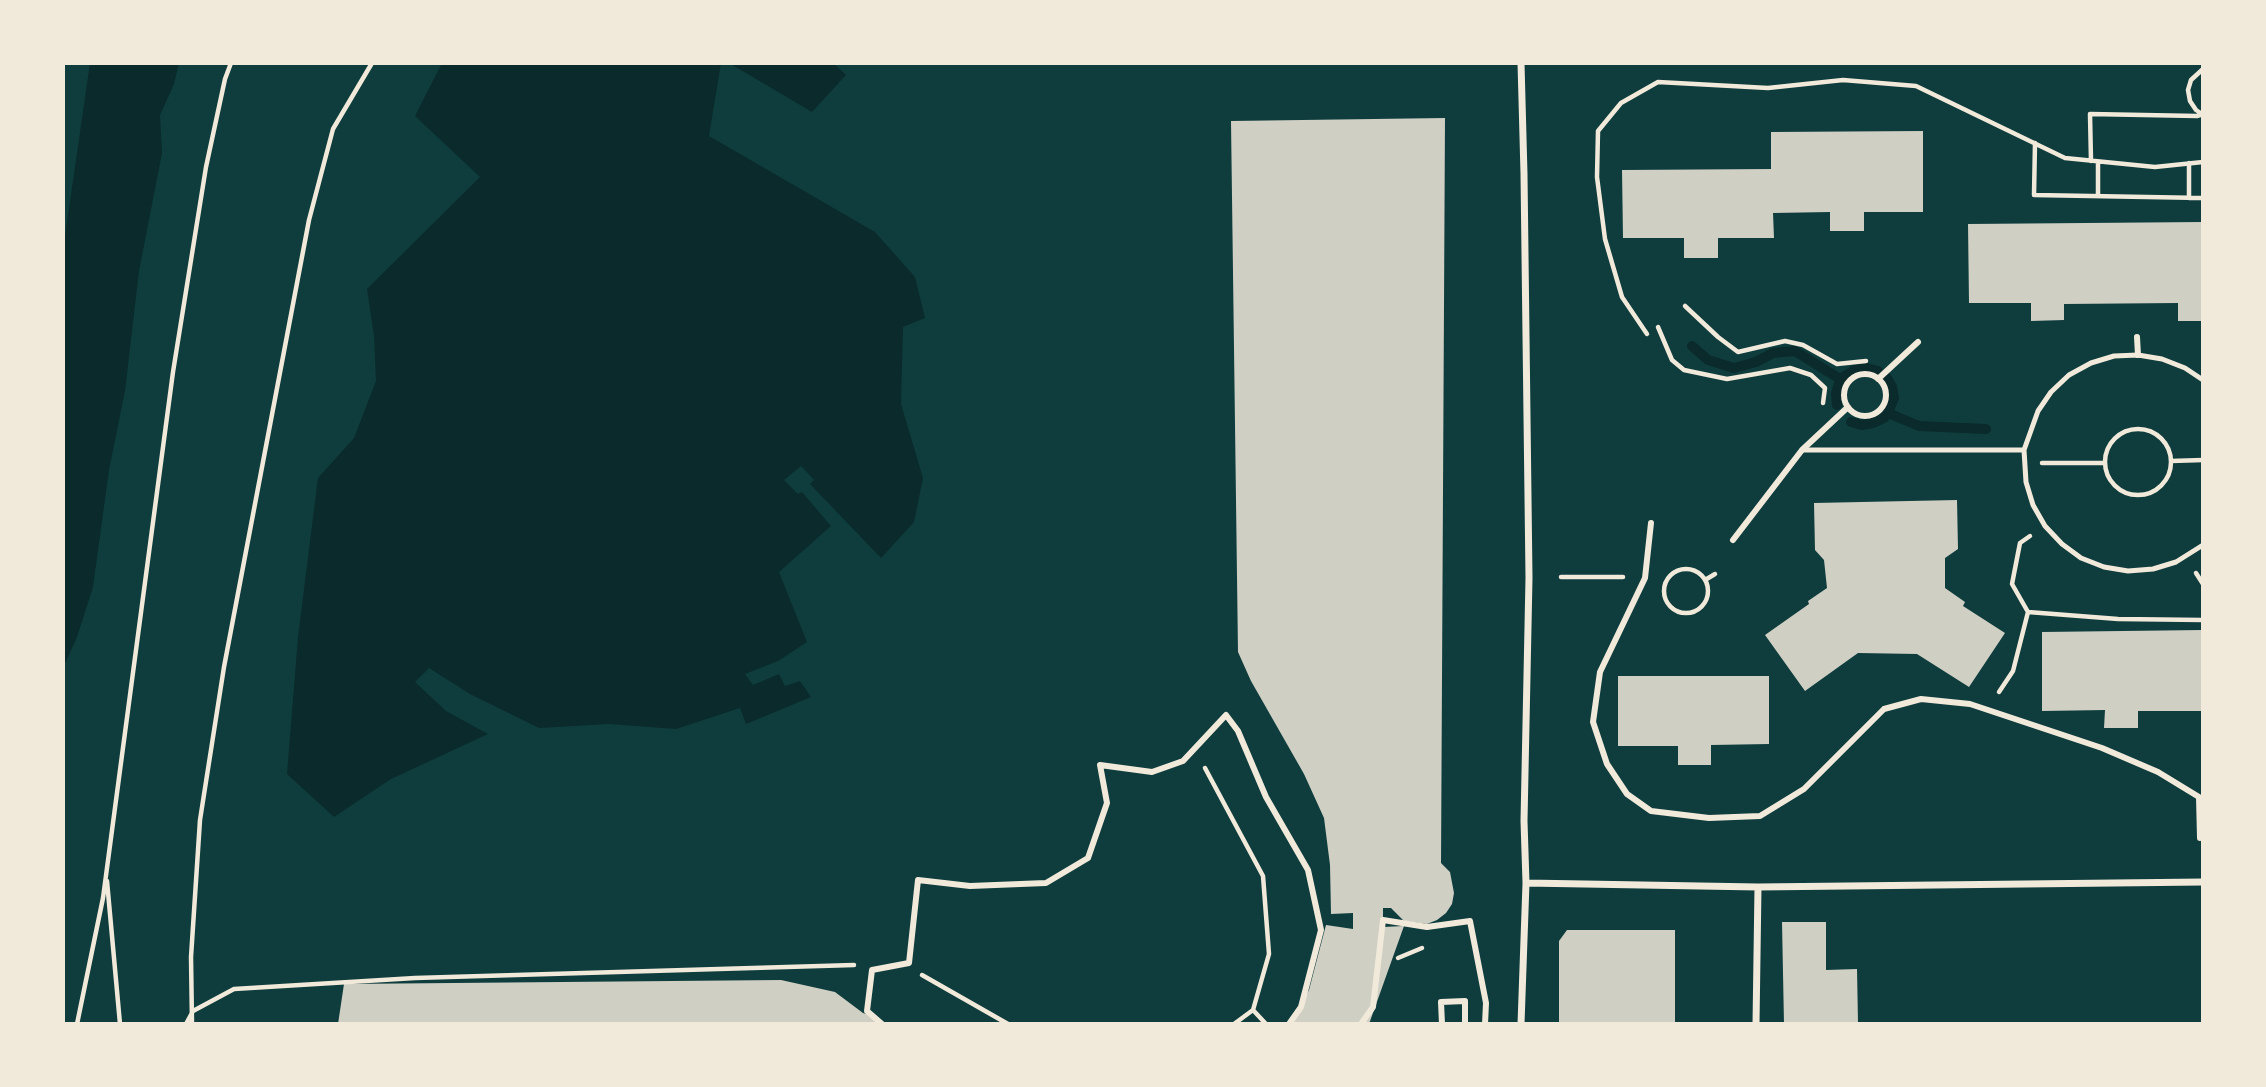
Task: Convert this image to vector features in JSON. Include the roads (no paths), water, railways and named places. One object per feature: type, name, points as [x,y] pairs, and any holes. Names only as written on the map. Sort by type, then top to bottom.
[{"type":"street","points":[[1521,63],[1529,578],[1524,821],[1526,883],[1521,1024]]},
{"type":"street","points":[[2137,337],[2138,355]]},
{"type":"street","points":[[1878,379],[1918,342]]},
{"type":"street","points":[[1868,374],[1883,384],[1885,403],[1879,411],[1862,416],[1853,413],[1848,407],[1844,397],[1850,380],[1868,374]]},
{"type":"street","points":[[1734,540],[1802,450],[1848,407]]},
{"type":"street","points":[[1651,523],[1645,578],[1600,672],[1593,722],[1607,764],[1627,794],[1651,811],[1709,818],[1760,816],[1804,789],[1884,709],[1921,699],[1970,704],[2102,748],[2158,772],[2199,797],[2200,838]]},
{"type":"street","points":[[882,1024],[867,1011],[872,970],[909,963],[918,880],[970,886],[1046,883],[1088,858],[1107,803],[1100,765],[1152,772],[1183,761],[1226,715],[1238,732],[1266,797],[1308,870],[1321,930],[1301,1007],[1289,1024]]},
{"type":"street","points":[[1526,883],[1758,887],[2203,882]]},
{"type":"street","points":[[1756,1024],[1758,887]]},
{"type":"street","points":[[1361,1024],[1373,1007],[1383,920],[1427,927],[1470,921],[1486,1003],[1486,1024]]},
{"type":"street","points":[[1442,1024],[1441,1002],[1465,1001],[1465,1024]]},
{"type":"lane","points":[[2203,380],[2185,368],[2162,359],[2138,355],[2114,356],[2091,363],[2069,375],[2051,392],[2038,411],[2024,450],[2026,482],[2033,505],[2045,526],[2062,544],[2081,558],[2104,567],[2128,571],[2153,569],[2176,562],[2203,545]]},
{"type":"lane","points":[[1802,450],[2024,450]]},
{"type":"water","points":[[90,63],[179,63],[174,84],[160,115],[162,153],[139,271],[125,391],[109,470],[93,587],[77,637],[63,668],[63,250]]},
{"type":"water","points":[[442,63],[721,63],[709,136],[875,232],[915,277],[925,318],[903,327],[901,404],[923,478],[914,522],[881,558],[810,484],[814,480],[801,466],[784,480],[798,494],[802,492],[831,526],[779,572],[807,642],[778,661],[745,674],[753,685],[779,674],[785,686],[800,681],[811,697],[746,724],[740,708],[676,729],[609,724],[539,728],[470,694],[429,668],[415,682],[446,711],[488,734],[391,779],[334,817],[287,774],[298,637],[318,478],[354,438],[376,381],[374,336],[367,289],[480,177],[415,116]]},
{"type":"water","points":[[729,63],[833,63],[846,75],[812,112]]},
{"type":"waterway","points":[[1692,346],[1708,360],[1734,368],[1756,362],[1773,353],[1795,351],[1840,379],[1836,394],[1837,405]]},
{"type":"waterway","points":[[1840,379],[1856,369],[1878,371]]},
{"type":"waterway","points":[[1887,378],[1894,398],[1888,413]]},
{"type":"waterway","points":[[1851,422],[1862,425],[1873,423],[1888,413],[1919,426],[1986,429]]}]
